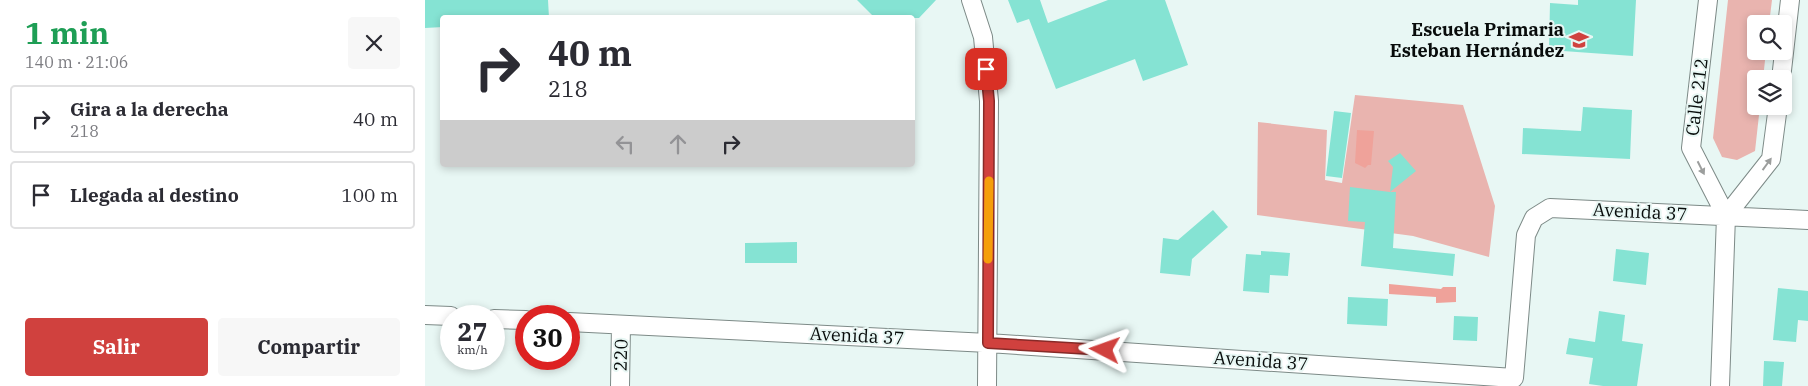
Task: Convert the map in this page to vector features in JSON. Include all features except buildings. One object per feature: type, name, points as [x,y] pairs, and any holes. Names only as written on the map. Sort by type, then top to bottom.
[{"type":"street","points":[[971,0],[983,37],[989,101],[987,386]]},
{"type":"street","name":"Calle 212","points":[[1708,0],[1691,148],[1726,216],[1720,386]]},
{"type":"street","points":[[1782,70],[1790,0]]},
{"type":"street","points":[[1726,216],[1771,159],[1777,115]]},
{"type":"street","name":"Avenida 37","points":[[580,323],[988,343],[1514,378],[1526,235],[1534,218],[1550,208],[1808,220]]},
{"type":"street","points":[[425,315],[440,316]]},
{"type":"street","name":"220","points":[[620,386],[621,325]]},
{"type":"shaded area","points":[[1728,0],[1772,0],[1770,15],[1747,15],[1747,60],[1765,60],[1764,70],[1747,70],[1747,115],[1759,115],[1755,151],[1737,160],[1722,157],[1713,138]]},
{"type":"shaded area","points":[[1355,95],[1463,105],[1495,206],[1489,257],[1413,236],[1257,215],[1258,122],[1327,130],[1325,180],[1342,183]]},
{"type":"shaded area","points":[[1357,130],[1374,131],[1371,165],[1365,168],[1355,163]]},
{"type":"shaded area","points":[[1389,284],[1441,289],[1443,287],[1456,287],[1456,302],[1436,303],[1436,297],[1389,294]]},
{"type":"slow traffic","points":[[988,259],[989,181]]},
{"type":"place","name":"Escuela Primaria Esteban Hernández","points":[[1579,40]]},
{"type":"route","points":[[986,69],[989,101],[988,343],[1105,350]]}]
